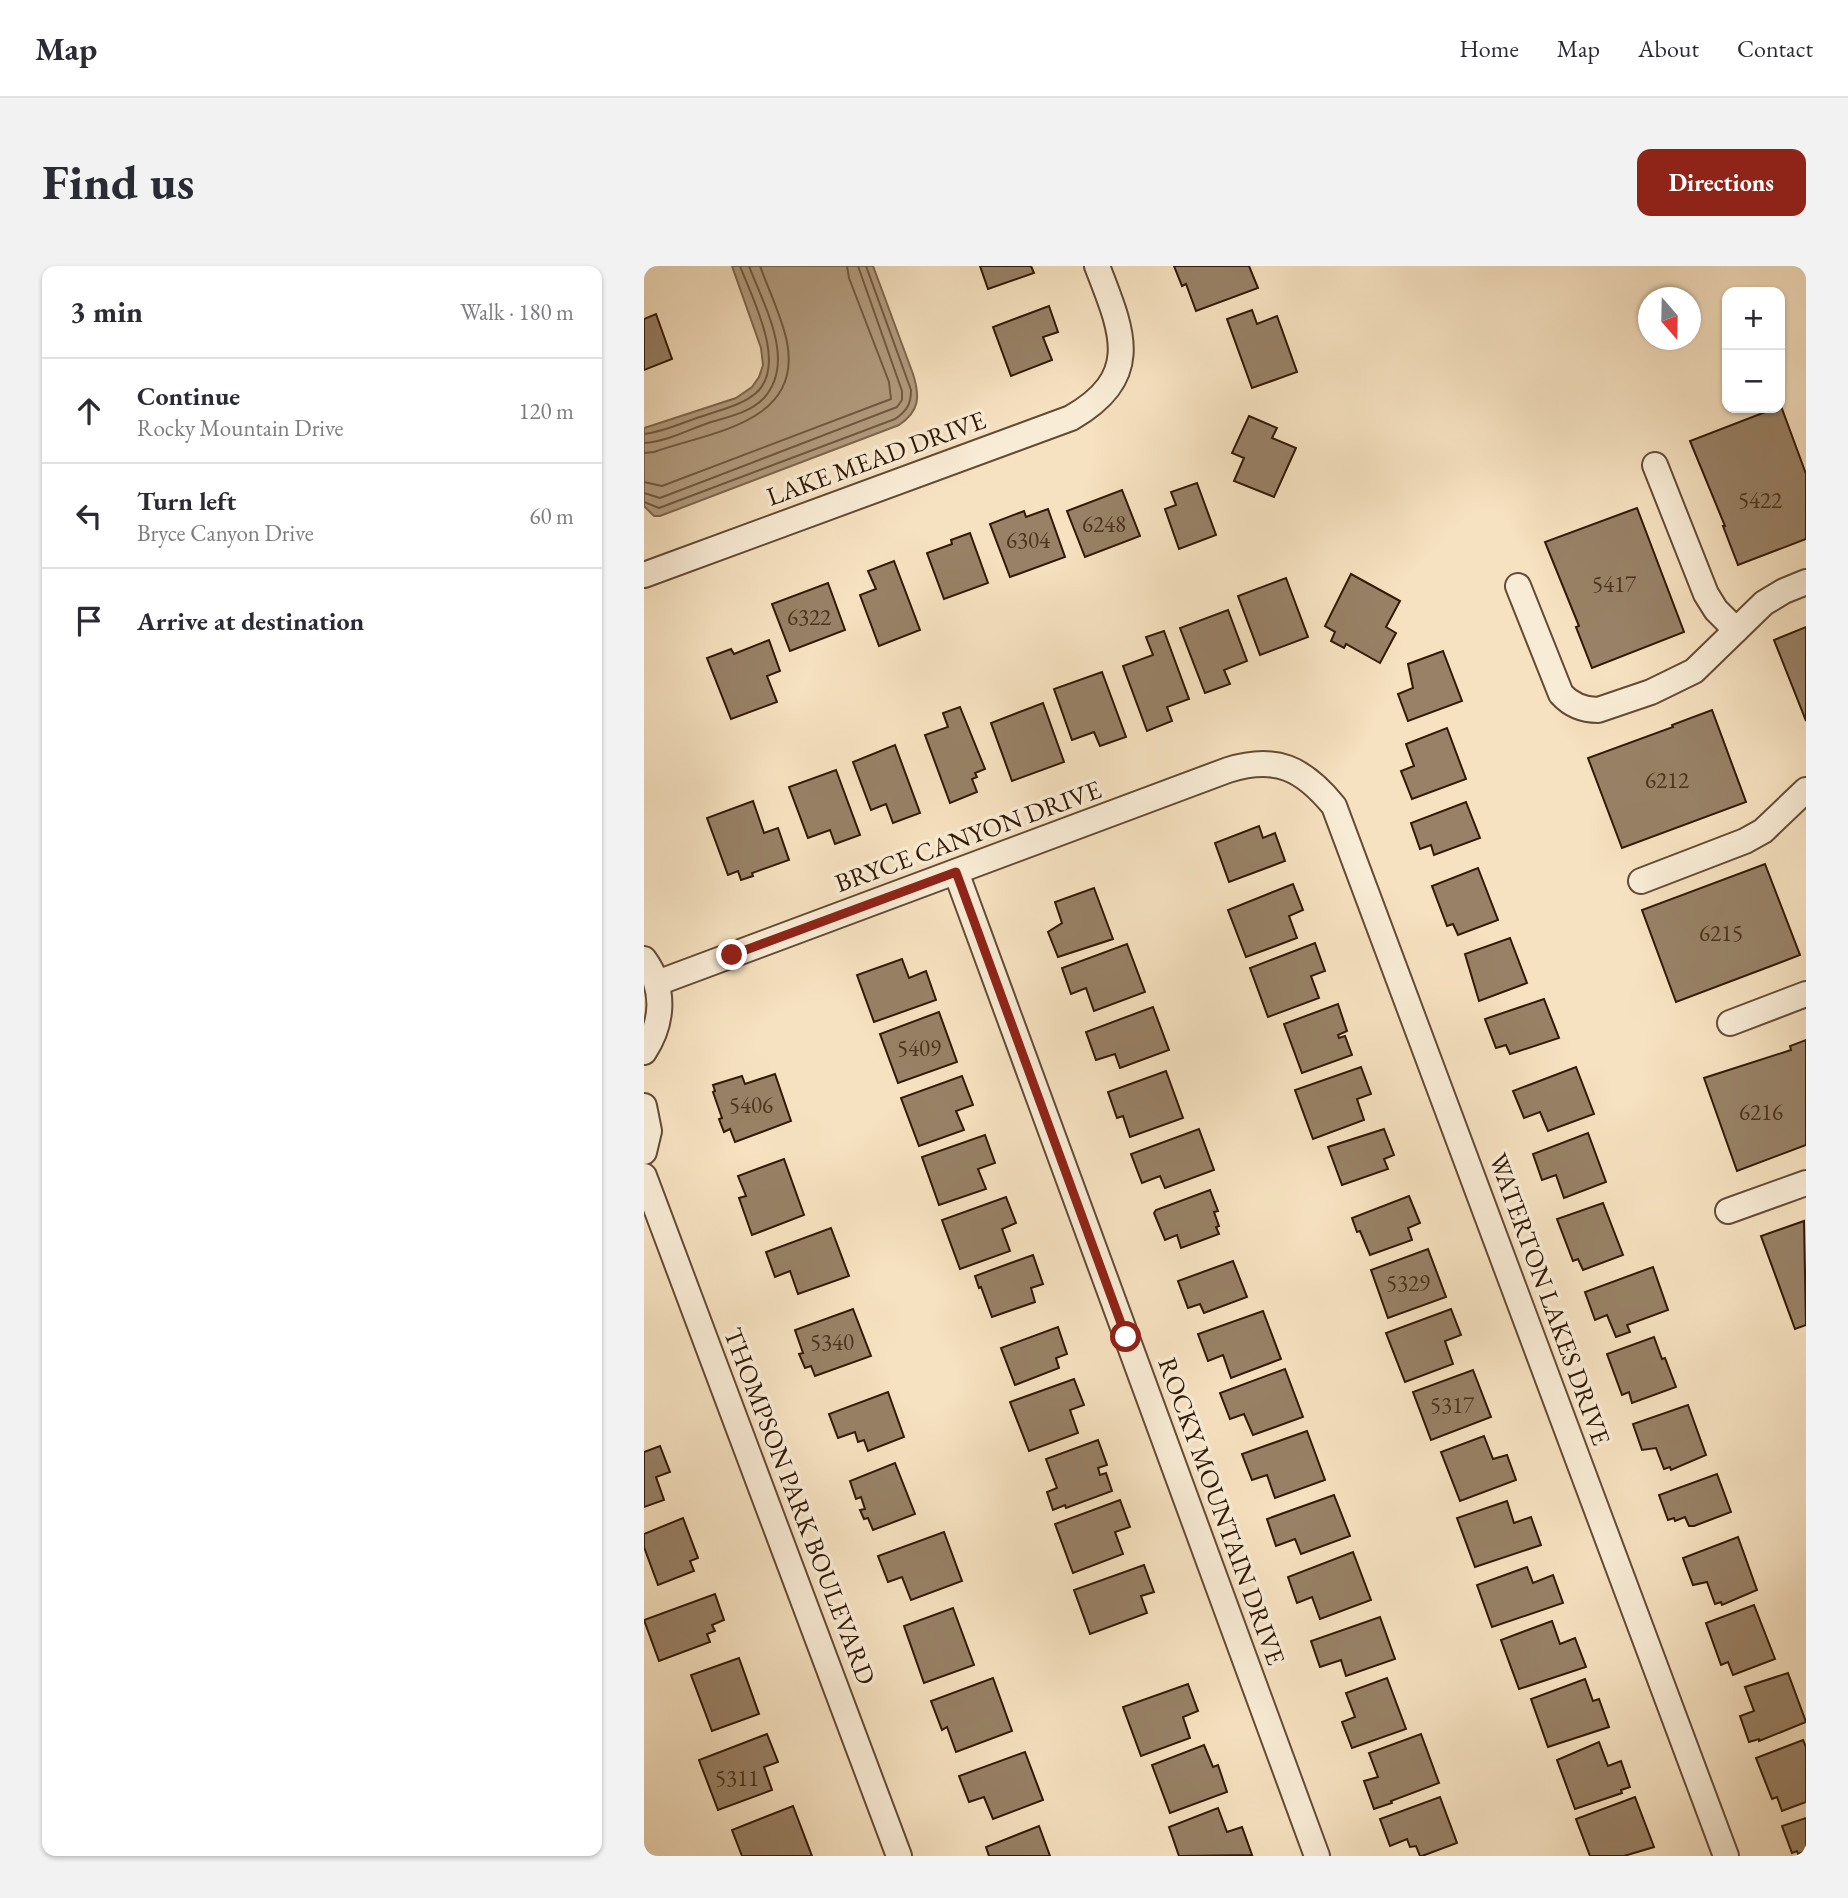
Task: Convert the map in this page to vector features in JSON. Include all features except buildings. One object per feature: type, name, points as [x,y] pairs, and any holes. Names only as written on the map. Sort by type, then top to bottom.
[{"type":"street","name":"LAKE MEAD DRIVE","points":[[644,575],[1071,418],[1093,405],[1115,377],[1121,355],[1119,326],[1097,266]]},
{"type":"street","points":[[1655,465],[1706,594],[1716,610],[1736,630]]},
{"type":"street","points":[[1518,586],[1561,694],[1573,705],[1589,710],[1612,707],[1679,679],[1705,662],[1755,610],[1772,597],[1806,582]]},
{"type":"street","name":"BRYCE CANYON DRIVE","points":[[657,983],[1248,764],[1286,766],[1302,773]]},
{"type":"street","name":"WATERTON LAKES DRIVE","points":[[1302,773],[1334,806],[1726,1856]]},
{"type":"street","points":[[1641,881],[1745,841],[1763,831],[1806,790]]},
{"type":"street","name":"ROCKY MOUNTAIN DRIVE","points":[[956,872],[1317,1856]]},
{"type":"street","points":[[644,960],[657,983],[660,1013],[657,1028],[644,1052]]},
{"type":"street","points":[[1730,1023],[1806,994]]},
{"type":"street","points":[[644,1106],[649,1131],[644,1152]]},
{"type":"street","name":"THOMPSON PARK BOULEVARD","points":[[644,1176],[899,1856]]},
{"type":"street","points":[[1728,1211],[1806,1183]]},
{"type":"water","points":[[732,266],[873,266],[913,374],[917,389],[915,409],[899,425],[654,516],[644,506],[644,428],[736,398],[752,387],[763,365],[761,348]]},
{"type":"route","points":[[732,955],[956,872],[1126,1337]]}]
